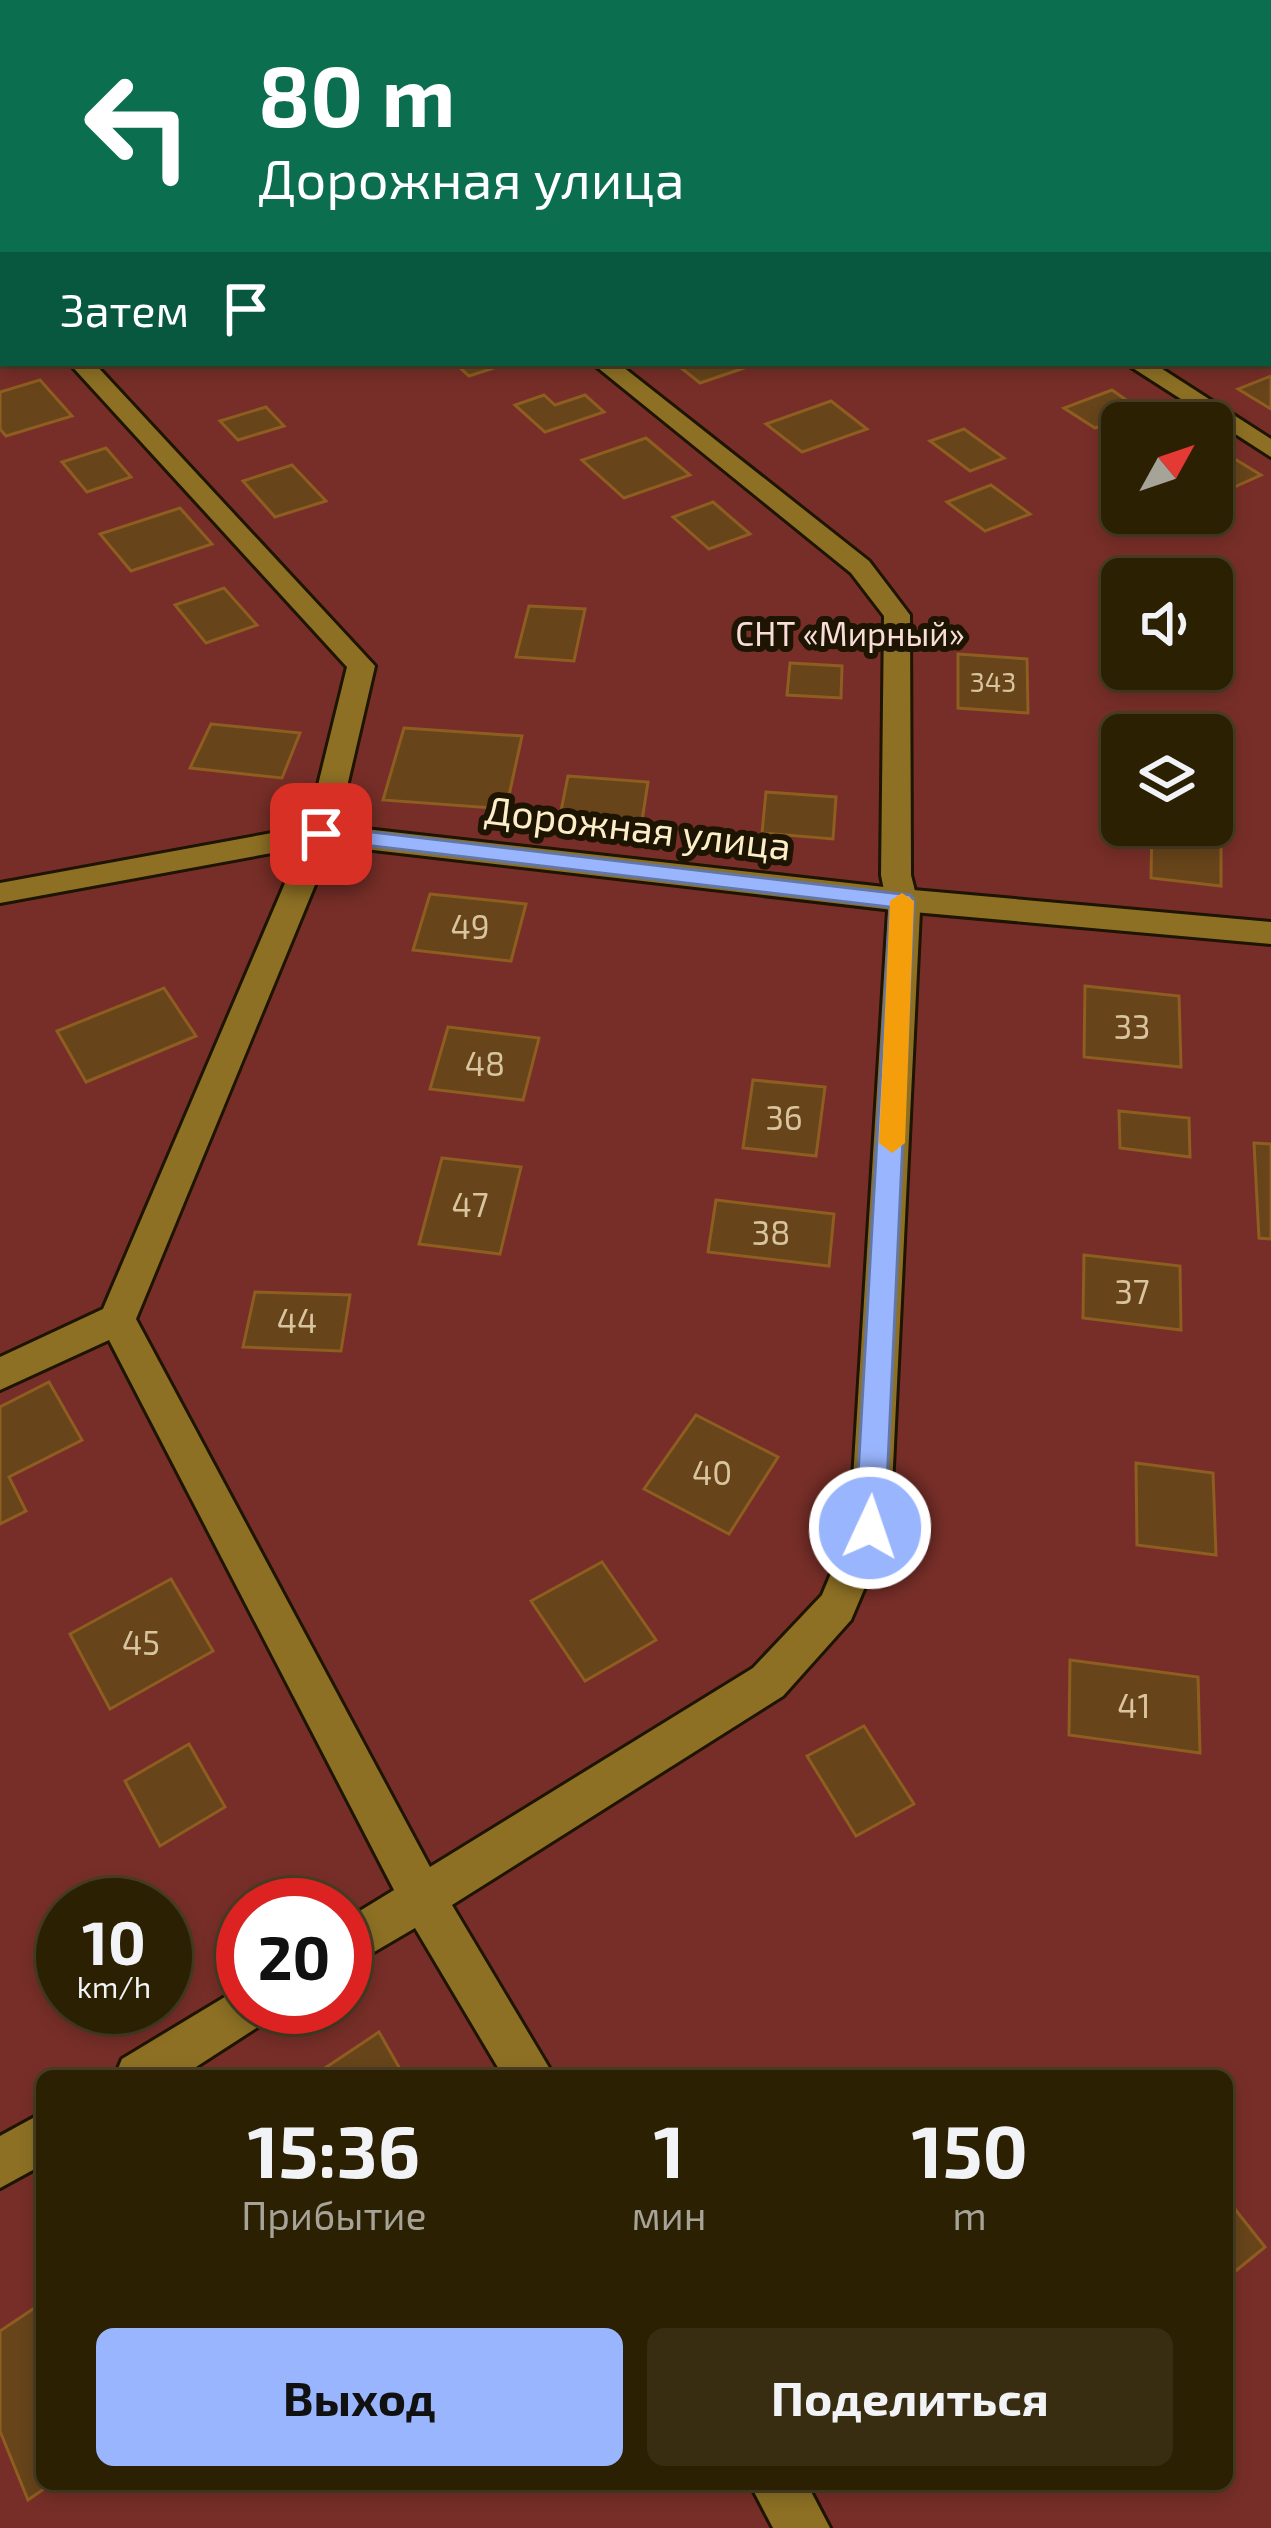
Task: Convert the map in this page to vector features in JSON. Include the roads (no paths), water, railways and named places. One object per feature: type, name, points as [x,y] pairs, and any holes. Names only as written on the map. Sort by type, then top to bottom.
[{"type":"street","points":[[0,1374],[117,1319],[321,834],[361,666],[85,366]]},
{"type":"street","points":[[372,1929],[768,1682],[837,1607],[870,1528],[902,900],[896,875],[897,616],[860,567],[608,366]]},
{"type":"street","points":[[1142,366],[1271,450]]},
{"type":"street","name":"Дорожная улица","points":[[0,893],[321,834],[902,900],[1271,933]]},
{"type":"street","points":[[117,1319],[422,1898],[526,2070]]},
{"type":"street","points":[[148,2070],[216,2027]]},
{"type":"street","points":[[0,2164],[36,2141]]},
{"type":"street","points":[[781,2490],[803,2528]]},
{"type":"park label","name":"СНТ «Мирный»","points":[[850,634]]}]
